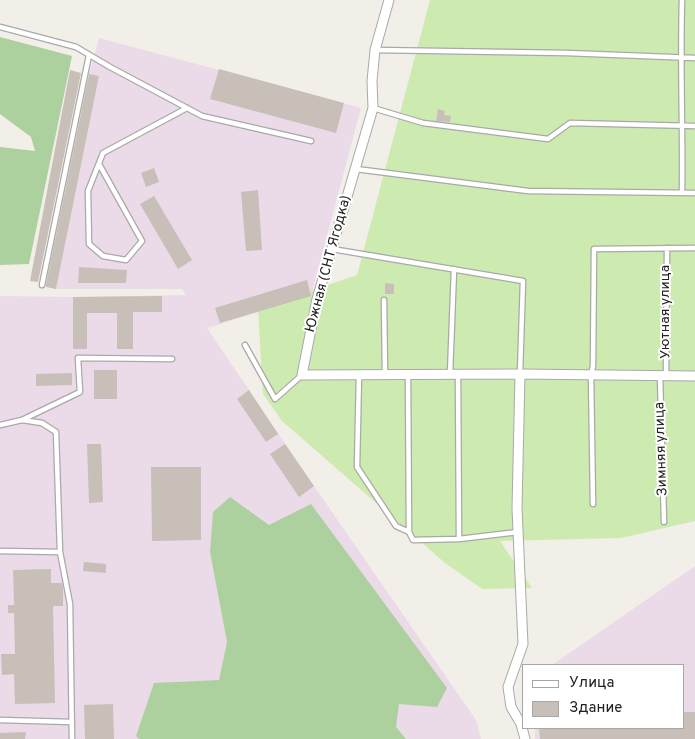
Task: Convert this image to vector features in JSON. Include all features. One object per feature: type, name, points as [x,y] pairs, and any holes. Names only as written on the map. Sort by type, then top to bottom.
[{"type":"street","name":"Южная (СНТ Ягодка)","points":[[302,375],[317,299],[373,108],[372,81],[375,50],[389,0]]},
{"type":"street","points":[[520,374],[517,508],[523,644],[508,687],[511,707],[522,728]]},
{"type":"street","points":[[302,375],[520,374],[695,376]]},
{"type":"lane","points":[[682,0],[680,58],[683,126],[682,192]]},
{"type":"lane","points":[[0,27],[76,47],[110,68],[202,116],[311,141]]},
{"type":"lane","points":[[375,50],[695,58]]},
{"type":"lane","points":[[42,285],[89,55]]},
{"type":"lane","points":[[99,164],[142,241],[126,260],[103,256],[89,244],[88,191],[103,153],[187,108]]},
{"type":"lane","points":[[373,108],[423,123],[548,139],[570,123],[695,126]]},
{"type":"lane","points":[[356,169],[528,191],[695,192]]},
{"type":"lane","name":"Уютная улица","points":[[663,376],[667,248]]},
{"type":"lane","points":[[593,504],[591,375],[593,366],[594,249],[695,248]]},
{"type":"lane","points":[[332,249],[523,281],[520,374]]},
{"type":"lane","points":[[454,269],[454,374],[459,539]]},
{"type":"lane","points":[[384,300],[385,374]]},
{"type":"lane","points":[[245,345],[275,399],[302,375]]},
{"type":"lane","points":[[0,425],[22,420],[80,392],[78,358],[172,358]]},
{"type":"lane","points":[[359,374],[357,467],[396,526],[409,532]]},
{"type":"lane","points":[[408,374],[409,532],[413,540],[459,539],[518,532]]},
{"type":"lane","name":"Зимняя улица","points":[[663,376],[664,522]]},
{"type":"lane","points":[[22,420],[42,423],[56,432],[60,552],[70,604],[72,739]]},
{"type":"lane","points":[[0,552],[60,552]]},
{"type":"lane","points":[[0,720],[72,722]]},
{"type":"shaded area","points":[[99,38],[361,108],[311,296],[207,328],[476,720],[481,739],[0,739],[0,296],[186,295],[182,289],[56,289],[99,76],[89,74]]},
{"type":"shaded area","points":[[695,566],[695,739],[535,739],[535,729],[685,729],[685,664],[553,664]]},
{"type":"green space","points":[[430,0],[695,0],[695,521],[621,538],[500,541],[532,588],[482,589],[445,563],[282,421],[263,394],[258,309],[357,275]]},
{"type":"green space","points":[[0,37],[72,56],[29,264],[0,265],[0,147],[35,151],[31,137],[0,114]]},
{"type":"green space","points":[[230,497],[269,525],[311,504],[447,688],[437,707],[399,704],[396,727],[406,739],[139,739],[136,736],[154,683],[219,680],[227,642],[210,552],[213,512]]},
{"type":"building","points":[[219,69],[344,103],[336,133],[210,99]]},
{"type":"building","points":[[70,70],[81,73],[38,282],[30,281]]},
{"type":"building","points":[[89,74],[99,76],[56,289],[46,287],[46,284]]},
{"type":"building","points":[[438,109],[445,111],[444,115],[451,116],[450,122],[436,121]]},
{"type":"building","points":[[154,168],[159,182],[146,187],[141,173]]},
{"type":"building","points":[[258,190],[262,250],[246,251],[241,192]]},
{"type":"building","points":[[154,196],[192,260],[178,269],[140,204]]},
{"type":"building","points":[[79,267],[127,270],[126,283],[78,283]]},
{"type":"building","points":[[307,280],[311,296],[220,323],[215,308]]},
{"type":"building","points":[[385,283],[394,284],[394,294],[385,294]]},
{"type":"building","points":[[162,296],[162,312],[133,312],[133,349],[117,349],[117,313],[87,313],[87,349],[73,349],[73,297]]},
{"type":"building","points":[[94,370],[117,370],[117,399],[94,399]]},
{"type":"building","points":[[72,373],[72,385],[36,386],[36,374]]},
{"type":"building","points":[[249,390],[278,434],[266,442],[237,399]]},
{"type":"building","points":[[87,444],[101,444],[103,502],[89,503]]},
{"type":"building","points":[[285,444],[314,486],[299,497],[270,454]]},
{"type":"building","points":[[151,467],[201,467],[201,540],[152,541]]},
{"type":"building","points":[[84,562],[106,564],[106,573],[83,571]]},
{"type":"building","points":[[51,569],[51,583],[62,583],[63,589],[63,606],[53,606],[55,703],[15,704],[14,674],[2,675],[1,654],[15,654],[14,613],[8,613],[8,605],[14,605],[13,570]]},
{"type":"building","points":[[113,704],[114,739],[85,739],[84,705]]},
{"type":"building","points":[[685,712],[695,712],[695,739],[540,739],[539,729],[685,729]]},
{"type":"building","points":[[26,732],[25,739],[0,739],[0,733]]}]
